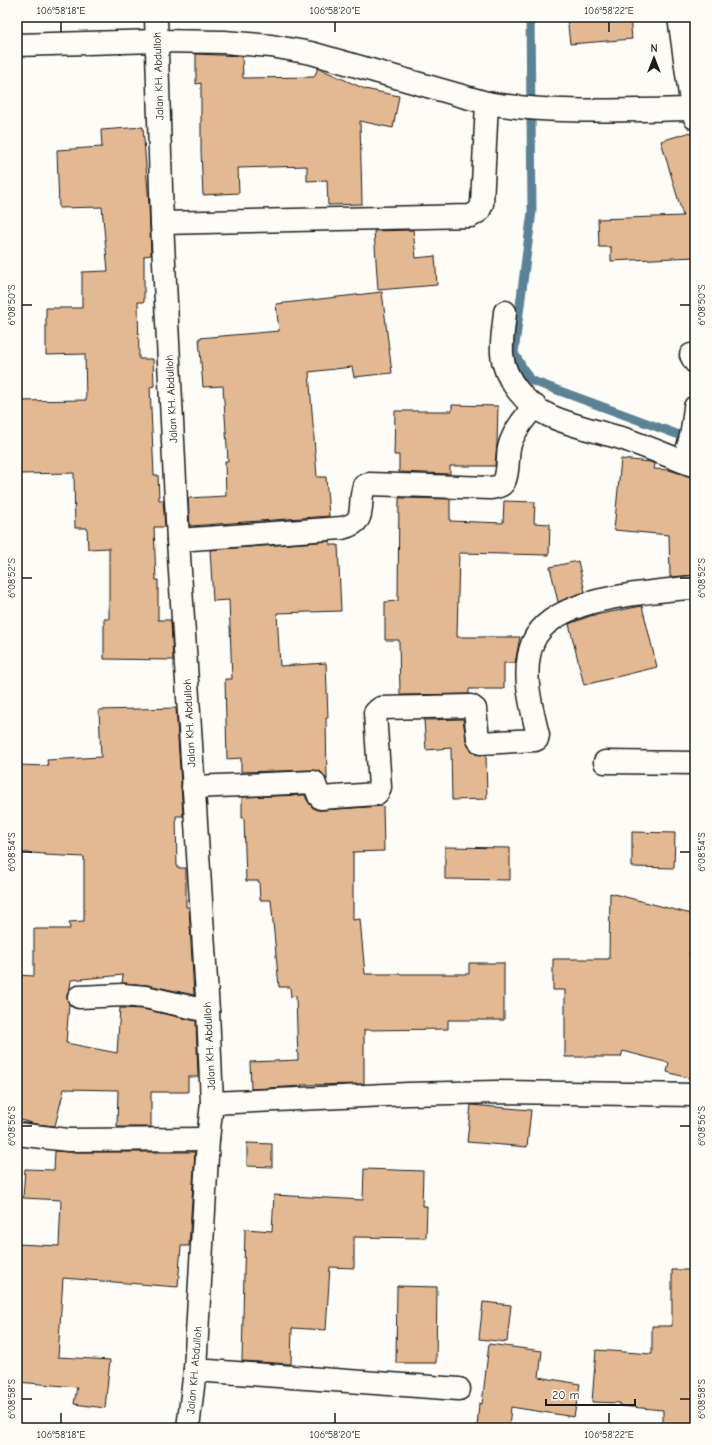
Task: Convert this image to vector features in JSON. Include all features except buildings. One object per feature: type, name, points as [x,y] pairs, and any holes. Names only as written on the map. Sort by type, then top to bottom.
[{"type":"street","name":"Jalan KH. Abdulloh","points":[[156,17],[162,223],[178,540],[208,1011],[212,1103],[208,1139],[195,1370],[188,1428]]},
{"type":"street","points":[[17,45],[157,41],[224,42],[271,46],[304,52],[487,103],[510,107],[561,111],[693,114],[679,17]]},
{"type":"street","points":[[162,223],[471,216],[479,211],[482,204],[487,103]]},
{"type":"street","points":[[505,312],[502,355],[507,372],[514,386],[534,406],[547,415],[687,461],[695,407]]},
{"type":"street","points":[[178,540],[342,528],[350,526],[357,522],[360,516],[362,492],[364,486],[369,484],[490,488],[500,486],[504,482],[506,476],[509,446],[521,422],[534,406]]},
{"type":"street","points":[[193,787],[314,782],[321,798],[376,794],[380,787],[375,714],[381,708],[471,706],[475,708],[478,739],[481,743],[538,739],[530,698],[528,676],[530,657],[534,642],[542,628],[558,616],[578,606],[603,599],[695,587]]},
{"type":"street","points":[[604,762],[695,763]]},
{"type":"street","points":[[79,997],[123,995],[145,997],[208,1011]]},
{"type":"street","points":[[212,1103],[408,1094],[497,1092],[695,1095]]},
{"type":"street","points":[[17,1134],[68,1140],[208,1139]]},
{"type":"street","points":[[195,1370],[459,1389]]},
{"type":"waterway","points":[[530,17],[532,211],[514,353],[530,380],[690,439]]}]
